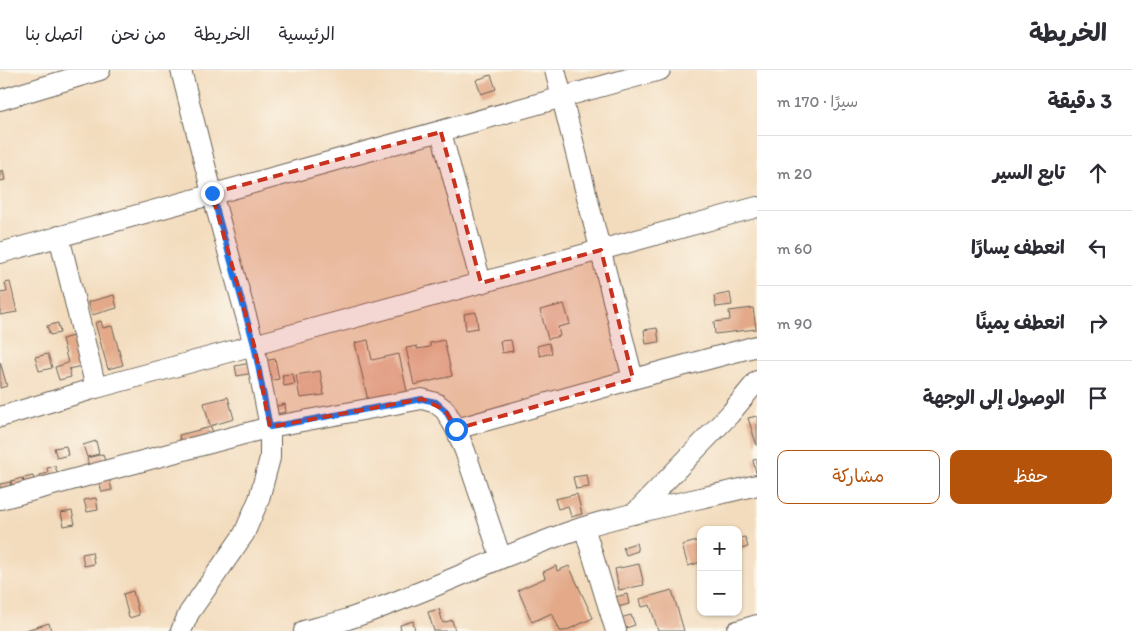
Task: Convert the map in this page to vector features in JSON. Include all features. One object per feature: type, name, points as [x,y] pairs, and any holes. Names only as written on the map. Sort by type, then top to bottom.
[{"type":"street","points":[[0,100],[100,70]]},
{"type":"street","points":[[181,70],[212,193],[254,345],[270,427],[270,458],[259,499],[252,516],[244,534],[189,613],[182,631]]},
{"type":"street","points":[[556,70],[633,379]]},
{"type":"street","points":[[0,253],[660,70]]},
{"type":"street","points":[[441,132],[481,283]]},
{"type":"street","points":[[0,417],[96,388],[757,207]]},
{"type":"street","points":[[59,236],[96,388]]},
{"type":"street","points":[[456,429],[757,346]]},
{"type":"street","points":[[634,514],[724,420],[757,381]]},
{"type":"street","points":[[0,499],[270,427],[422,399],[436,402],[445,410],[456,429],[501,558]]},
{"type":"street","points":[[304,631],[348,619],[392,603],[501,558],[584,528],[634,514],[757,485]]},
{"type":"street","points":[[584,528],[616,631]]},
{"type":"street","points":[[737,631],[757,624]]},
{"type":"highlighted area","points":[[441,132],[481,283],[601,250],[633,379],[456,429],[445,410],[422,399],[270,427],[254,345],[212,193]]},
{"type":"building","points":[[491,75],[496,89],[481,94],[476,80]]},
{"type":"building","points":[[3,170],[5,180],[0,181],[0,171]]},
{"type":"building","points":[[10,282],[17,312],[0,315],[0,293],[7,292],[5,283]]},
{"type":"building","points":[[730,293],[732,305],[716,307],[714,296]]},
{"type":"building","points":[[114,295],[117,308],[92,315],[88,302]]},
{"type":"building","points":[[564,304],[570,324],[558,327],[560,336],[548,339],[540,310]]},
{"type":"building","points":[[753,308],[756,329],[715,334],[714,322],[730,320],[729,311]]},
{"type":"building","points":[[476,312],[478,328],[466,330],[464,314]]},
{"type":"building","points":[[101,321],[103,328],[112,326],[123,365],[108,369],[95,323]]},
{"type":"building","points":[[58,323],[60,333],[50,335],[47,326]]},
{"type":"building","points":[[657,328],[659,342],[646,344],[644,330]]},
{"type":"building","points":[[73,336],[81,366],[69,369],[71,377],[59,380],[55,367],[68,363],[62,339]]},
{"type":"building","points":[[368,340],[372,360],[399,354],[408,396],[369,405],[355,343]]},
{"type":"building","points":[[444,340],[452,376],[414,385],[406,348],[417,346],[417,349],[430,347],[430,343]]},
{"type":"building","points":[[511,340],[513,351],[502,353],[500,341]]},
{"type":"building","points":[[549,343],[552,353],[540,356],[537,346]]},
{"type":"building","points":[[48,354],[52,368],[39,371],[35,357]]},
{"type":"building","points":[[275,359],[279,379],[267,381],[263,361]]},
{"type":"building","points":[[0,362],[7,386],[0,388]]},
{"type":"building","points":[[251,363],[253,373],[237,376],[235,366]]},
{"type":"building","points":[[320,371],[324,395],[300,398],[296,375]]},
{"type":"building","points":[[293,374],[295,384],[284,386],[282,375]]},
{"type":"building","points":[[228,397],[234,419],[210,426],[204,403]]},
{"type":"building","points":[[285,404],[286,412],[275,414],[274,407]]},
{"type":"building","points":[[757,416],[757,446],[748,418]]},
{"type":"building","points":[[211,427],[215,439],[182,447],[179,435]]},
{"type":"building","points":[[96,441],[99,454],[87,457],[83,445]]},
{"type":"building","points":[[66,446],[68,455],[57,458],[54,448]]},
{"type":"building","points":[[103,454],[106,466],[90,471],[87,458]]},
{"type":"building","points":[[757,459],[757,472],[756,473],[753,460]]},
{"type":"building","points":[[55,466],[59,478],[42,483],[40,475],[48,473],[47,468]]},
{"type":"building","points":[[587,475],[589,487],[576,489],[573,477]]},
{"type":"building","points":[[33,476],[35,484],[25,486],[23,478]]},
{"type":"building","points":[[22,478],[24,487],[13,490],[11,481]]},
{"type":"building","points":[[109,478],[112,490],[102,492],[99,481]]},
{"type":"building","points":[[10,482],[12,491],[0,493],[0,484]]},
{"type":"building","points":[[577,494],[582,514],[571,517],[568,506],[558,509],[555,499]]},
{"type":"building","points":[[96,498],[98,510],[87,512],[84,500]]},
{"type":"building","points":[[72,511],[75,524],[64,526],[61,513]]},
{"type":"building","points":[[742,537],[745,537],[748,547],[742,549]]},
{"type":"building","points":[[697,541],[697,563],[688,566],[682,545]]},
{"type":"building","points":[[636,543],[638,551],[626,555],[623,547]]},
{"type":"building","points":[[92,552],[94,564],[84,566],[82,554]]},
{"type":"building","points":[[639,564],[644,585],[619,590],[615,569]]},
{"type":"building","points":[[556,566],[557,571],[569,566],[593,618],[565,631],[560,631],[552,613],[532,622],[518,590],[545,578],[543,572]]},
{"type":"building","points":[[672,590],[684,631],[658,631],[650,605],[642,607],[640,599]]},
{"type":"building","points":[[133,591],[139,615],[129,618],[123,594]]},
{"type":"building","points":[[627,594],[629,604],[618,607],[615,597]]},
{"type":"building","points":[[439,609],[443,623],[452,620],[455,631],[434,631],[428,612]]},
{"type":"building","points":[[631,615],[635,625],[623,629],[620,618]]},
{"type":"building","points":[[413,621],[415,631],[401,631],[400,625]]},
{"type":"building","points":[[49,623],[51,631],[23,631]]},
{"type":"route","points":[[212,193],[254,345],[270,427],[422,399],[436,402],[445,410],[456,429]]}]
